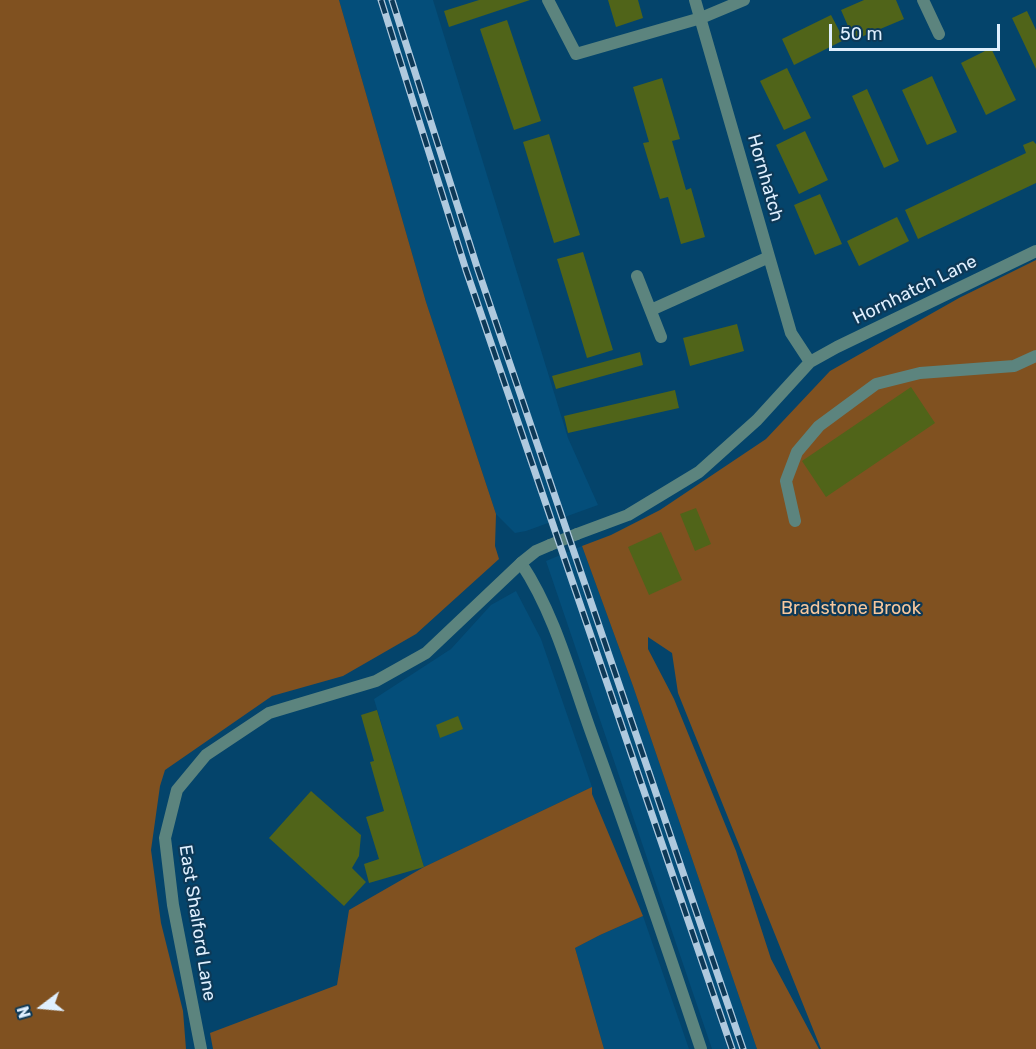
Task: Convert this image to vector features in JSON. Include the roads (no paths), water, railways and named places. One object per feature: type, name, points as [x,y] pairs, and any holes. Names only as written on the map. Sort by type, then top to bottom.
[{"type":"street","points":[[548,0],[576,54],[701,18],[744,0]]},
{"type":"street","name":"Hornhatch","points":[[695,0],[791,333],[810,362]]},
{"type":"street","points":[[923,0],[939,34]]},
{"type":"street","name":"Hornhatch Lane","points":[[810,362],[1036,251]]},
{"type":"street","points":[[651,310],[769,257]]},
{"type":"street","points":[[637,276],[661,337]]},
{"type":"street","points":[[795,521],[786,481],[797,452],[819,426],[876,384],[920,373],[1014,366],[1036,356]]},
{"type":"street","name":"East Shalford Lane","points":[[201,1049],[173,905],[165,838],[177,790],[206,755],[269,713],[376,681],[426,653],[536,551],[628,515],[699,472],[758,420],[810,362]]},
{"type":"street","points":[[521,563],[535,584],[561,648],[701,1049]]},
{"type":"railway","points":[[381,0],[466,270],[732,1049]]},
{"type":"railway","points":[[392,0],[477,267],[743,1049]]},
{"type":"park label","name":"Bradstone Brook","points":[[851,609]]}]
